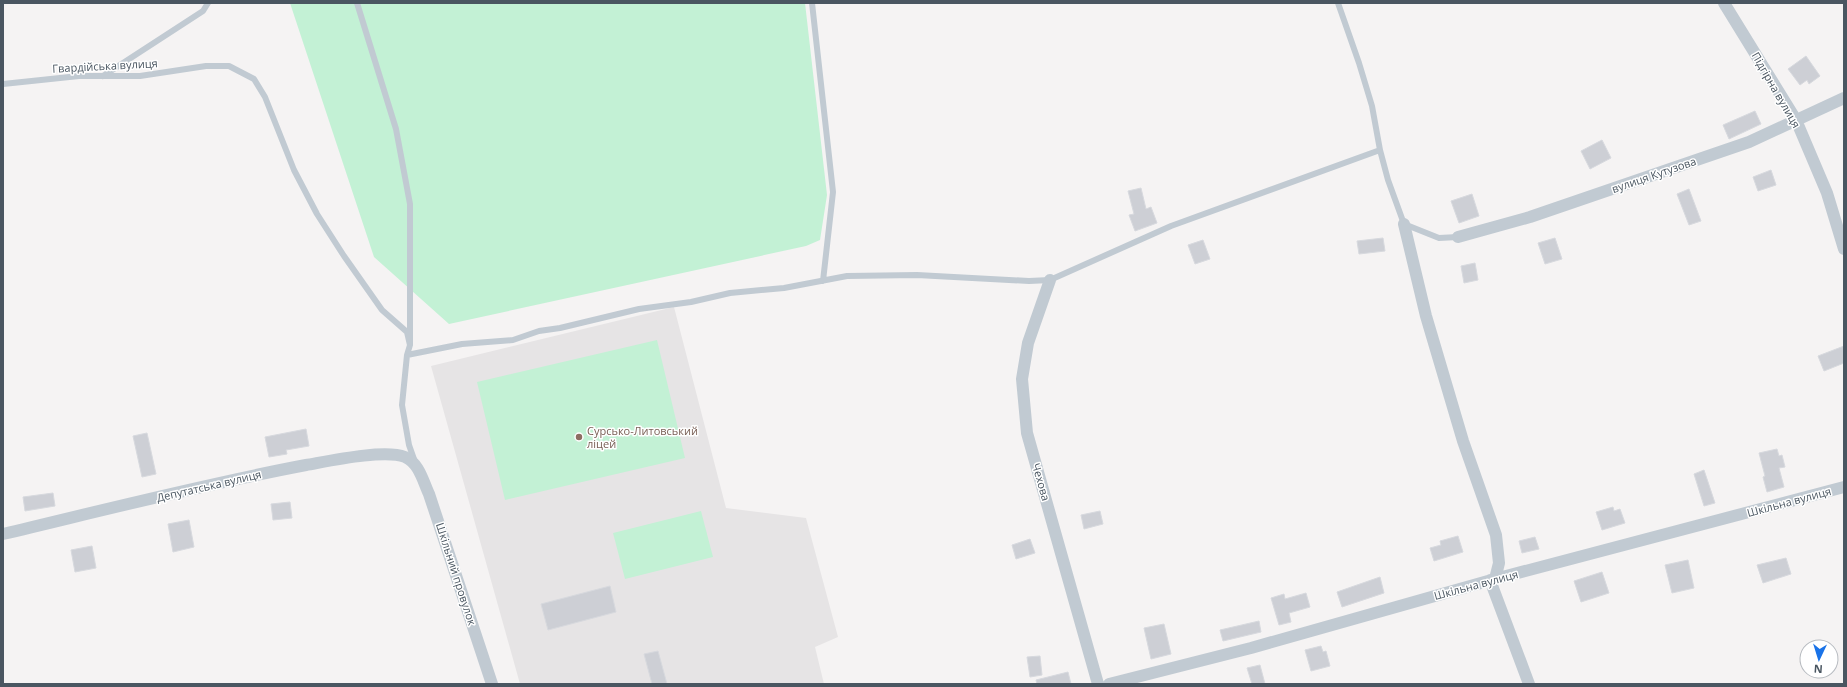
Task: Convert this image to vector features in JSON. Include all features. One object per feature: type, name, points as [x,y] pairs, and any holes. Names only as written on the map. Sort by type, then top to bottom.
[{"type":"street","name":"Підгірна вулиця","points":[[1724,3],[1796,120],[1827,193],[1844,248]]},
{"type":"street","name":"вулиця Кутузова","points":[[1458,237],[1530,217],[1749,142],[1844,98]]},
{"type":"street","points":[[1404,224],[1426,316],[1464,441],[1496,535],[1500,563],[1492,580],[1530,684]]},
{"type":"street","name":"Чехова","points":[[1050,280],[1028,343],[1022,379],[1027,433],[1098,684]]},
{"type":"street","name":"Депутатська вулиця","points":[[3,534],[261,474],[346,458],[388,455],[405,457],[416,464]]},
{"type":"street","name":"Шкільний провулок","points":[[416,464],[432,501],[492,684]]},
{"type":"street","name":"Шкільна вулиця","points":[[1109,684],[1251,648],[1492,580],[1844,487]]},
{"type":"lane","points":[[103,76],[203,11],[208,3]]},
{"type":"lane","points":[[357,3],[396,129],[410,204],[410,345],[407,355],[402,406],[409,445],[416,464]]},
{"type":"lane","points":[[812,3],[833,192],[823,281]]},
{"type":"lane","points":[[1338,3],[1370,99],[1380,150],[1396,206],[1404,224],[1439,238],[1458,237]]},
{"type":"lane","name":"Гвардійська вулиця","points":[[3,84],[79,76],[140,76],[206,66],[229,66],[254,79],[265,97],[294,170],[317,214],[382,310],[407,332],[410,345]]},
{"type":"lane","points":[[407,355],[462,344],[513,340],[539,331],[560,328],[639,309],[691,302],[730,293],[784,288],[847,276],[917,275],[1023,281],[1050,280],[1170,226],[1380,150]]},
{"type":"shaded area","name":"Сурсько-Литовський ліцей","points":[[674,307],[726,508],[806,518],[838,637],[815,647],[824,684],[520,684],[431,366]]},
{"type":"green space","points":[[290,3],[805,3],[827,195],[820,240],[806,246],[449,324],[374,257]]},
{"type":"green space","points":[[657,340],[685,458],[505,500],[477,382]]},
{"type":"green space","points":[[701,511],[713,557],[625,579],[613,533]]},
{"type":"building","points":[[1806,56],[1820,76],[1809,84],[1807,80],[1800,85],[1788,69]]},
{"type":"building","points":[[1755,111],[1761,124],[1729,139],[1723,125]]},
{"type":"building","points":[[1602,140],[1611,158],[1590,169],[1581,151]]},
{"type":"building","points":[[1771,170],[1776,185],[1758,191],[1753,177]]},
{"type":"building","points":[[1141,188],[1146,209],[1151,207],[1157,223],[1135,231],[1129,215],[1134,214],[1128,191]]},
{"type":"building","points":[[1689,189],[1701,221],[1689,225],[1677,194]]},
{"type":"building","points":[[1472,194],[1479,216],[1459,223],[1451,201]]},
{"type":"building","points":[[1383,238],[1385,251],[1359,254],[1357,241]]},
{"type":"building","points":[[1555,238],[1562,259],[1545,264],[1538,243]]},
{"type":"building","points":[[1203,240],[1210,259],[1195,264],[1188,245]]},
{"type":"building","points":[[1475,263],[1478,280],[1464,283],[1461,266]]},
{"type":"building","points":[[1844,346],[1844,363],[1824,371],[1818,356]]},
{"type":"building","points":[[306,429],[309,446],[286,450],[287,454],[269,457],[265,437]]},
{"type":"building","points":[[147,433],[156,474],[142,477],[133,436]]},
{"type":"building","points":[[1777,449],[1779,456],[1782,455],[1785,467],[1779,468],[1784,487],[1767,492],[1763,477],[1765,476],[1759,453]]},
{"type":"building","points":[[1704,470],[1715,503],[1704,506],[1694,474]]},
{"type":"building","points":[[53,493],[55,506],[25,511],[23,497]]},
{"type":"building","points":[[290,502],[292,518],[273,520],[271,504]]},
{"type":"building","points":[[1613,507],[1614,511],[1620,509],[1625,523],[1602,530],[1596,512]]},
{"type":"building","points":[[1100,511],[1103,524],[1084,529],[1081,515]]},
{"type":"building","points":[[189,520],[194,547],[173,552],[168,524]]},
{"type":"building","points":[[1458,536],[1463,552],[1434,561],[1430,548],[1441,545],[1440,541]]},
{"type":"building","points":[[1535,537],[1539,549],[1522,553],[1519,541]]},
{"type":"building","points":[[1030,539],[1035,553],[1016,559],[1012,545]]},
{"type":"building","points":[[92,546],[96,568],[75,572],[71,550]]},
{"type":"building","points":[[1786,558],[1791,574],[1763,583],[1757,565]]},
{"type":"building","points":[[1688,560],[1694,588],[1672,593],[1665,565]]},
{"type":"building","points":[[1602,572],[1609,593],[1581,602],[1574,581]]},
{"type":"building","points":[[1380,577],[1384,593],[1342,607],[1337,592]]},
{"type":"building","points":[[610,586],[616,612],[548,630],[541,604]]},
{"type":"building","points":[[1306,593],[1310,607],[1289,613],[1291,622],[1279,625],[1271,598],[1284,594],[1285,599]]},
{"type":"building","points":[[1259,621],[1261,632],[1223,641],[1220,630]]},
{"type":"building","points":[[1164,624],[1171,654],[1151,659],[1144,628]]},
{"type":"building","points":[[1321,646],[1323,652],[1326,651],[1330,666],[1311,671],[1305,650]]},
{"type":"building","points":[[658,651],[667,684],[652,684],[644,654]]},
{"type":"building","points":[[1040,656],[1042,675],[1030,677],[1027,657]]},
{"type":"building","points":[[1260,665],[1265,684],[1252,684],[1247,668]]},
{"type":"building","points":[[1068,672],[1071,684],[1037,684],[1036,680]]},
{"type":"place","name":"Сурсько-Литовський ліцей","points":[[579,437]]}]
